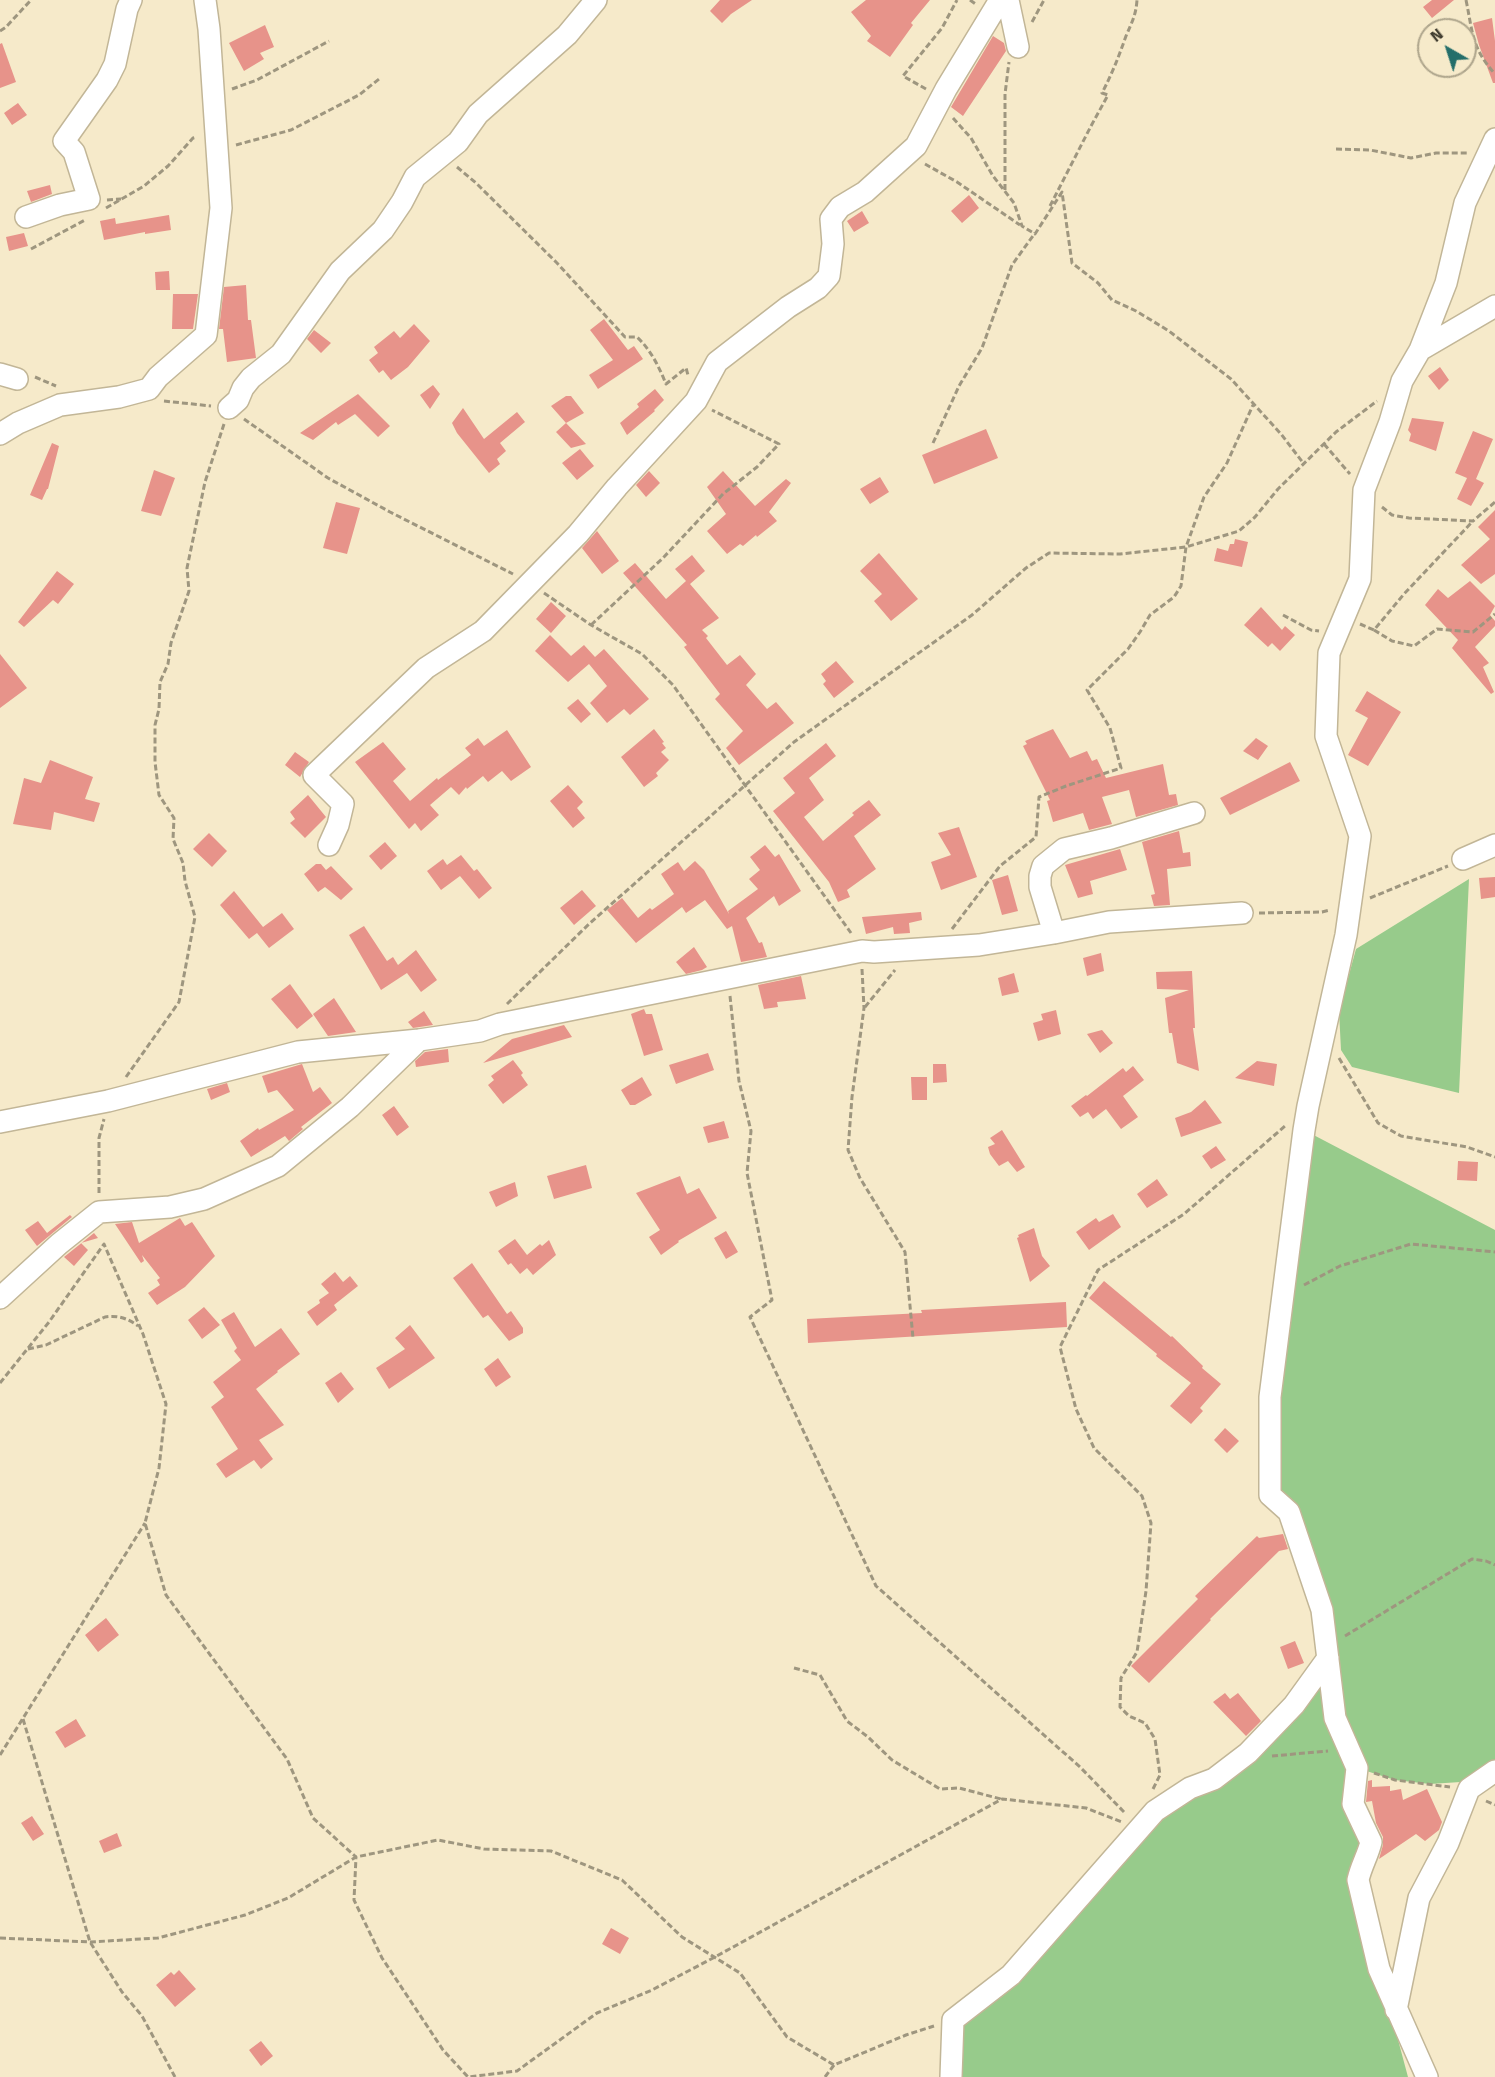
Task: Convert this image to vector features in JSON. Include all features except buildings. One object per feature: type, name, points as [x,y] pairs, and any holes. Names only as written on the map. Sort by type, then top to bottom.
[{"type":"street","points":[[26,217],[60,205],[89,199],[74,152],[64,141],[107,80],[115,64],[131,0]]},
{"type":"street","points":[[0,434],[18,423],[60,405],[119,397],[149,389],[158,377],[206,335],[221,208],[205,0]]},
{"type":"street","points":[[229,408],[238,400],[243,388],[251,378],[281,354],[340,271],[383,230],[415,177],[458,142],[478,114],[567,35],[596,0]]},
{"type":"street","points":[[329,845],[338,825],[343,804],[314,775],[426,668],[483,632],[578,534],[617,487],[696,401],[717,362],[788,307],[818,288],[829,276],[833,244],[831,219],[840,207],[865,192],[916,146],[1000,0]]},
{"type":"street","points":[[1008,0],[1018,48]]},
{"type":"street","points":[[1427,2077],[1379,1969],[1358,1880],[1360,1867],[1371,1842],[1353,1804],[1357,1768],[1335,1718],[1322,1611],[1289,1512],[1270,1495],[1270,1397],[1308,1106],[1346,935],[1360,836],[1326,736],[1329,653],[1360,579],[1364,490],[1390,422],[1402,381],[1420,350],[1446,283],[1465,203],[1492,146]]},
{"type":"street","points":[[1420,350],[1495,306]]},
{"type":"street","points":[[1054,933],[1040,887],[1043,866],[1064,849],[1111,838],[1194,813]]},
{"type":"street","points":[[1463,859],[1495,844]]},
{"type":"street","points":[[0,1122],[108,1101],[298,1052],[419,1040],[480,1031],[500,1024],[862,951],[979,945],[1109,922],[1242,913]]},
{"type":"street","points":[[0,1298],[59,1244],[99,1212],[170,1207],[204,1199],[278,1166],[350,1107],[419,1040]]},
{"type":"street","points":[[951,2077],[953,2020],[1011,1975],[1155,1811],[1190,1788],[1214,1779],[1248,1753],[1294,1705],[1328,1658]]},
{"type":"street","points":[[1396,2011],[1419,1898],[1448,1843],[1469,1790],[1495,1771]]},
{"type":"path","points":[[0,31],[31,0]]},
{"type":"path","points":[[957,0],[942,28],[903,76],[955,119],[971,138],[1014,203],[1022,226]]},
{"type":"path","points":[[1035,234],[1108,95],[1102,93],[1116,66],[1136,14],[1137,0]]},
{"type":"path","points":[[1466,0],[1473,40],[1495,74]]},
{"type":"path","points":[[213,96],[257,80],[329,41]]},
{"type":"path","points":[[1005,192],[1007,64],[1018,48]]},
{"type":"path","points":[[103,210],[144,186],[168,166],[193,138],[216,141],[291,130],[359,95],[379,79]]},
{"type":"path","points":[[1336,149],[1370,150],[1412,158],[1492,146]]},
{"type":"path","points":[[443,153],[557,263],[625,337],[637,338],[647,347],[666,384],[686,368],[696,401],[779,444],[756,467],[723,494],[663,558],[591,625]]},
{"type":"path","points":[[909,153],[1035,234]]},
{"type":"path","points":[[933,443],[959,386],[982,348],[1012,265],[1062,192],[1072,263],[1098,283],[1113,300],[1136,311],[1200,353],[1231,379],[1281,434],[1304,464]]},
{"type":"path","points":[[31,249],[94,215]]},
{"type":"path","points":[[502,1009],[589,924],[794,742],[972,615],[1026,568],[1049,554],[1120,554],[1186,547],[1239,531],[1336,432],[1402,381]]},
{"type":"path","points":[[154,400],[229,408],[328,478],[530,583],[591,625],[642,654],[673,685],[862,951],[864,1008],[852,1097],[848,1150],[860,1178],[906,1252],[913,1338]]},
{"type":"path","points":[[944,947],[950,931],[1000,866],[1036,837],[1039,797],[1121,768],[1110,728],[1087,690],[1128,649],[1150,615],[1174,597],[1181,586],[1186,547],[1204,497],[1227,463],[1253,405]]},
{"type":"path","points":[[99,1212],[99,1138],[108,1101],[178,1002],[195,917],[183,863],[173,839],[174,818],[159,795],[155,762],[155,725],[159,709],[160,682],[168,664],[171,643],[189,591],[187,568],[205,482],[229,408]]},
{"type":"path","points":[[1324,444],[1364,490],[1392,515],[1409,518],[1473,520]]},
{"type":"path","points":[[1374,630],[1473,520],[1495,501]]},
{"type":"path","points":[[1283,615],[1311,630],[1342,625],[1374,630],[1392,641],[1414,646],[1437,629],[1473,633],[1495,614]]},
{"type":"path","points":[[864,1008],[913,949]]},
{"type":"path","points":[[729,977],[739,1082],[751,1131],[747,1173],[772,1300],[750,1317],[876,1586],[1080,1767],[1140,1828]]},
{"type":"path","points":[[1324,1034],[1378,1123],[1401,1136],[1467,1147],[1495,1157]]},
{"type":"path","points":[[1152,1792],[1160,1775],[1155,1739],[1144,1723],[1128,1716],[1120,1707],[1120,1678],[1137,1652],[1146,1591],[1151,1523],[1142,1496],[1094,1448],[1076,1409],[1060,1347],[1098,1270],[1184,1214],[1308,1106]]},
{"type":"path","points":[[0,1383],[49,1322],[104,1244],[140,1326],[166,1404],[159,1468],[145,1523],[0,1755]]},
{"type":"path","points":[[1282,1296],[1340,1266],[1411,1244],[1495,1252]]},
{"type":"path","points":[[27,1350],[46,1345],[105,1317],[115,1315],[140,1326]]},
{"type":"path","points":[[145,1523],[166,1595],[287,1759],[313,1818],[356,1857]]},
{"type":"path","points":[[1328,1658],[1339,1640],[1472,1559],[1486,1561],[1495,1566]]},
{"type":"path","points":[[794,1668],[820,1675],[847,1721],[892,1760],[940,1790],[959,1788],[1002,1799],[1086,1808],[1140,1828]]},
{"type":"path","points":[[23,1719],[90,1942],[122,1992],[142,2016],[175,2077]]},
{"type":"path","points":[[1266,1758],[1276,1755],[1329,1751]]},
{"type":"path","points":[[1357,1768],[1395,1780],[1469,1790],[1495,1805]]},
{"type":"path","points":[[356,1857],[354,1900],[382,1958],[442,2050],[468,2076],[517,2071],[597,2013],[652,1990],[715,1957],[1002,1799]]},
{"type":"path","points":[[0,1938],[90,1942],[158,1938],[245,1915],[288,1898],[356,1857],[438,1840],[484,1849],[551,1851],[622,1880],[682,1936],[740,1973],[787,2037],[834,2065]]},
{"type":"path","points":[[825,2077],[834,2065],[906,2035],[953,2020]]},
{"type":"green space","points":[[1469,879],[1459,1093],[1352,1067],[1341,1050],[1339,1011],[1356,949]]},
{"type":"green space","points":[[1304,1130],[1495,1230],[1495,1769],[1476,1781],[1430,1784],[1395,1780],[1357,1768],[1371,1842],[1358,1880],[1408,2077],[952,2077],[953,2020],[1011,1975],[1155,1811],[1227,1770],[1328,1658],[1322,1610],[1270,1495]]}]
